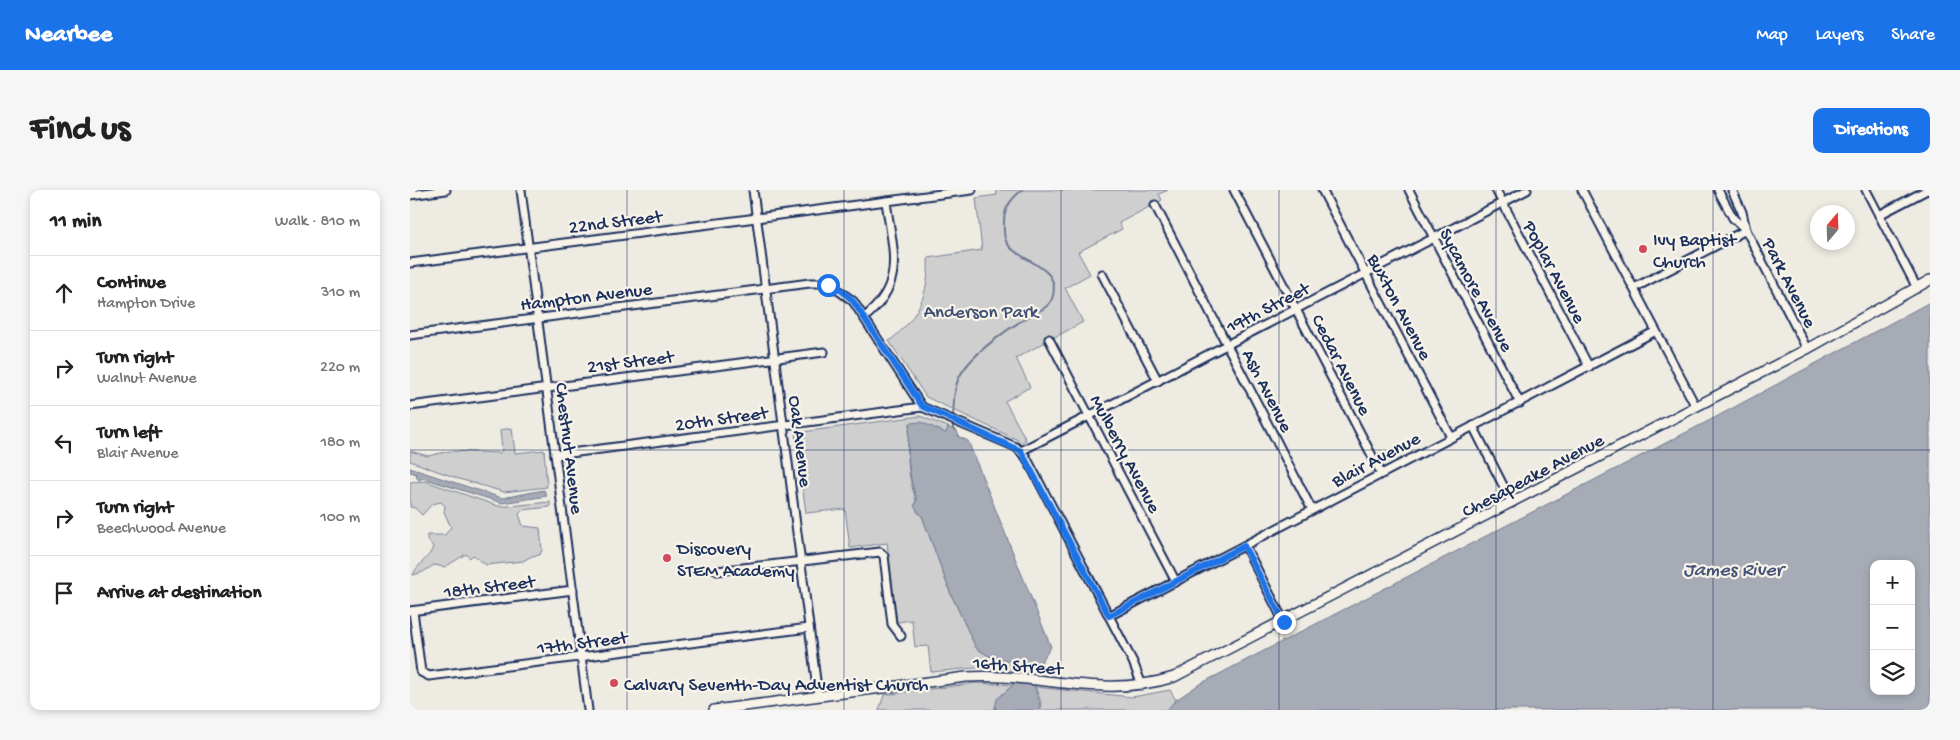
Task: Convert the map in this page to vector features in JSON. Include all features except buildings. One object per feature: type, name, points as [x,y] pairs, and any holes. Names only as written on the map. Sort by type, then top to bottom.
[{"type":"main road","name":"Chesapeake Avenue","points":[[1142,685],[1189,671],[1807,349],[1930,280]]},
{"type":"main road","name":"16th Street","points":[[714,710],[966,677],[1008,677],[1108,688],[1142,685]]},
{"type":"street","points":[[410,195],[446,190]]},
{"type":"street","name":"Chestnut Avenue","points":[[521,190],[588,710]]},
{"type":"street","name":"Oak Avenue","points":[[753,190],[818,696]]},
{"type":"street","name":"22nd Street","points":[[410,263],[972,190]]},
{"type":"street","name":"Cedar Avenue","points":[[1234,190],[1381,473]]},
{"type":"street","name":"Buxton Avenue","points":[[1322,190],[1451,437]]},
{"type":"street","name":"Sycamore Avenue","points":[[1408,190],[1520,403]]},
{"type":"street","name":"Poplar Avenue","points":[[1496,190],[1589,367]]},
{"type":"street","name":"19th Street","points":[[1021,451],[1527,190]]},
{"type":"street","points":[[1582,190],[1696,407]]},
{"type":"street","name":"Park Avenue","points":[[1718,190],[1733,218],[1746,230]]},
{"type":"street","name":"Park Avenue","points":[[1732,190],[1742,212],[1746,230],[1807,349]]},
{"type":"street","points":[[1866,190],[1917,288]]},
{"type":"street","points":[[1879,215],[1927,190]]},
{"type":"street","points":[[864,317],[884,299],[893,277],[894,264],[886,201]]},
{"type":"street","name":"Ash Avenue","points":[[1155,205],[1312,510]]},
{"type":"street","points":[[1634,288],[1746,230]]},
{"type":"street","points":[[1102,274],[1158,381]]},
{"type":"street","name":"Hampton Avenue","points":[[410,335],[810,282],[828,285],[848,296],[864,317],[922,406]]},
{"type":"street","name":"Blair Avenue","points":[[1109,616],[1656,331]]},
{"type":"street","name":"Mulberry Avenue","points":[[1049,339],[1176,582]]},
{"type":"street","name":"21st Street","points":[[410,406],[824,352]]},
{"type":"street","points":[[922,406],[1021,451],[1109,616],[1142,685]]},
{"type":"street","name":"20th Street","points":[[555,455],[922,406]]},
{"type":"street","points":[[1473,426],[1512,503]]},
{"type":"street","points":[[1244,546],[1284,622]]},
{"type":"street","points":[[717,571],[876,551],[884,556],[892,624],[901,636]]},
{"type":"street","name":"18th Street","points":[[412,611],[572,590]]},
{"type":"street","name":"17th Street","points":[[412,611],[423,677],[809,628]]},
{"type":"green space","name":"Anderson Park","points":[[996,190],[1168,190],[1159,194],[1162,200],[1119,223],[1122,229],[1078,252],[1090,274],[1065,288],[1083,322],[1016,358],[1030,387],[1005,401],[1026,440],[1022,442],[926,397],[889,341],[907,324],[920,305],[927,283],[928,258],[982,250],[976,198],[997,195]]},
{"type":"green space","points":[[920,416],[948,427],[946,433],[910,424],[908,464],[917,512],[922,516],[950,592],[976,648],[989,656],[1010,661],[1013,671],[975,668],[931,672],[928,646],[915,647],[912,620],[897,622],[887,543],[850,548],[845,509],[806,513],[795,433]]},
{"type":"green space","points":[[512,428],[515,453],[544,450],[547,487],[504,492],[459,479],[410,461],[410,451],[428,456],[450,451],[500,453],[502,450],[500,430]]},
{"type":"green space","points":[[425,481],[498,506],[550,502],[550,507],[523,510],[519,514],[523,526],[540,528],[542,550],[540,555],[532,556],[523,561],[486,565],[473,555],[470,558],[466,554],[445,567],[434,565],[423,572],[413,575],[433,547],[427,539],[427,535],[445,535],[451,527],[444,512],[445,506],[441,502],[432,504],[422,515],[415,508],[410,507],[410,482]]},
{"type":"green space","points":[[977,683],[1013,685],[1006,691],[995,707],[995,710],[879,710],[884,695]]},
{"type":"green space","points":[[1035,687],[1132,697],[1170,690],[1176,700],[1167,710],[1040,710],[1041,702]]},
{"type":"water","name":"James River","points":[[1930,302],[1930,710],[1167,710],[1176,700],[1198,685],[1716,417]]},
{"type":"water","points":[[921,422],[946,433],[948,427],[957,431],[959,437],[968,441],[1051,647],[1035,676],[1035,687],[1040,710],[995,710],[997,699],[1013,685],[1012,665],[1009,661],[989,656],[976,648],[950,592],[922,516],[914,506],[917,500],[910,472],[908,453],[909,433],[910,423]]},
{"type":"water","points":[[410,468],[502,498],[544,490],[547,496],[502,503],[423,478],[419,480],[416,477],[417,474],[410,472]]},
{"type":"waterway","points":[[953,418],[956,384],[970,362],[999,336],[1019,322],[1045,308],[1052,299],[1054,287],[1051,278],[1045,271],[1011,248],[1005,239],[1005,212],[1011,200],[1022,190]]},
{"type":"waterway","points":[[953,422],[953,429]]},
{"type":"place","name":"Ivy Baptist Church","points":[[1643,249]]},
{"type":"place","name":"Discovery STEM Academy","points":[[667,558]]},
{"type":"place","name":"Calvary Seventh-Day Adventist Church","points":[[614,683]]},
{"type":"route","points":[[828,285],[842,291],[853,301],[922,406],[1021,451],[1026,457],[1109,616],[1244,546],[1284,622]]}]
